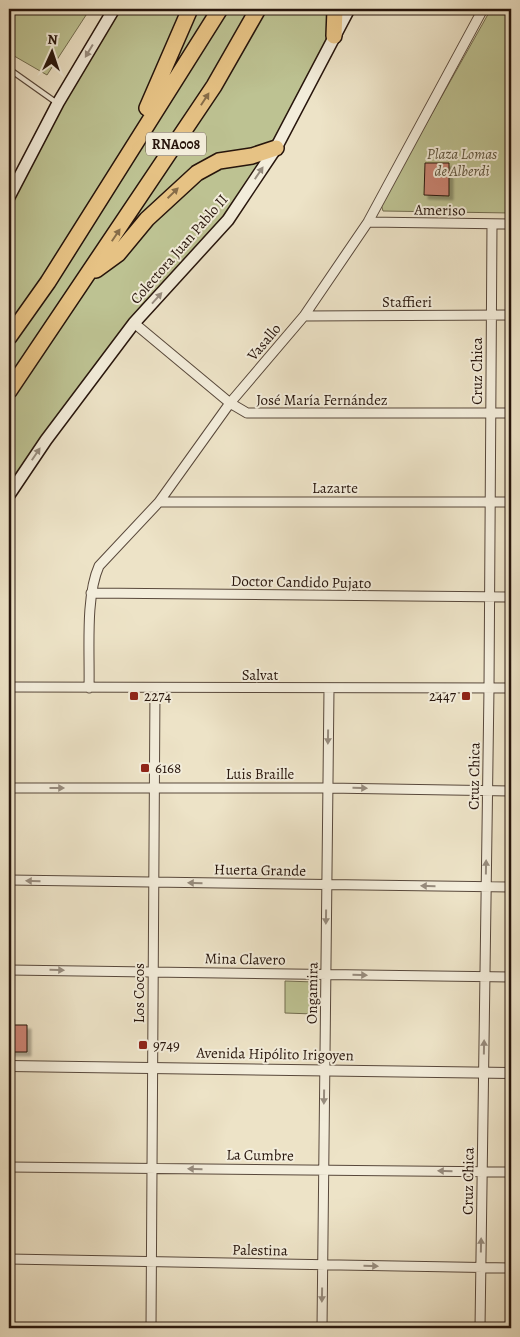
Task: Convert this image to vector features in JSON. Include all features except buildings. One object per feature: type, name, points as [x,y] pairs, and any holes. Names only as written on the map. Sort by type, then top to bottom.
[{"type":"highway","points":[[127,154],[190,9]]},
{"type":"highway","name":"RNA008","points":[[9,337],[48,282],[220,9]]},
{"type":"highway","name":"RNA008","points":[[9,391],[89,275],[214,86],[258,9]]},
{"type":"highway","points":[[334,36],[335,9]]},
{"type":"highway","points":[[89,275],[118,254],[147,219],[197,173],[220,161],[252,156],[276,148]]},
{"type":"main road","points":[[9,197],[58,103],[114,9]]},
{"type":"main road","name":"Colectora Juan Pablo II","points":[[9,495],[46,440],[134,323],[228,220],[276,148],[348,9]]},
{"type":"street","name":"Vasallo","points":[[89,688],[91,593],[94,577],[99,566],[159,502],[230,403],[304,316],[368,222],[483,9]]},
{"type":"street","name":"Ameriso","points":[[368,222],[511,224]]},
{"type":"street","name":"Cruz Chica","points":[[480,1328],[488,791],[492,224]]},
{"type":"street","name":"Staffieri","points":[[304,316],[511,315]]},
{"type":"street","name":"José María Fernández","points":[[134,323],[230,403],[247,413],[511,413]]},
{"type":"street","name":"Lazarte","points":[[159,502],[511,502]]},
{"type":"street","name":"Doctor Candido Pujato","points":[[91,593],[511,597]]},
{"type":"street","name":"Salvat","points":[[9,687],[511,688]]},
{"type":"street","name":"Los Cocos","points":[[151,1328],[155,688]]},
{"type":"street","name":"Ongamira","points":[[322,1328],[329,689]]},
{"type":"street","name":"Luis Braille","points":[[9,788],[328,788],[511,791]]},
{"type":"street","name":"Huerta Grande","points":[[9,880],[511,887]]},
{"type":"street","name":"Mina Clavero","points":[[9,970],[511,977]]},
{"type":"street","name":"Avenida Hipólito Irigoyen","points":[[9,1066],[511,1073]]},
{"type":"street","name":"La Cumbre","points":[[9,1167],[511,1172]]},
{"type":"street","name":"Palestina","points":[[9,1259],[511,1268]]},
{"type":"lane","points":[[9,69],[58,103]]},
{"type":"green space","points":[[9,9],[90,9],[47,75],[9,53]]},
{"type":"green space","points":[[114,9],[349,9],[228,220],[134,323],[9,495],[9,197]]},
{"type":"green space","name":"Plaza Lomas de Alberdi","points":[[491,9],[511,9],[511,213],[383,211],[381,204]]},
{"type":"green space","points":[[285,981],[315,982],[314,1014],[285,1013]]},
{"type":"place","name":"2274","points":[[134,696]]},
{"type":"place","name":"2447","points":[[466,696]]},
{"type":"place","name":"6168","points":[[145,768]]},
{"type":"place","name":"9749","points":[[143,1045]]}]
